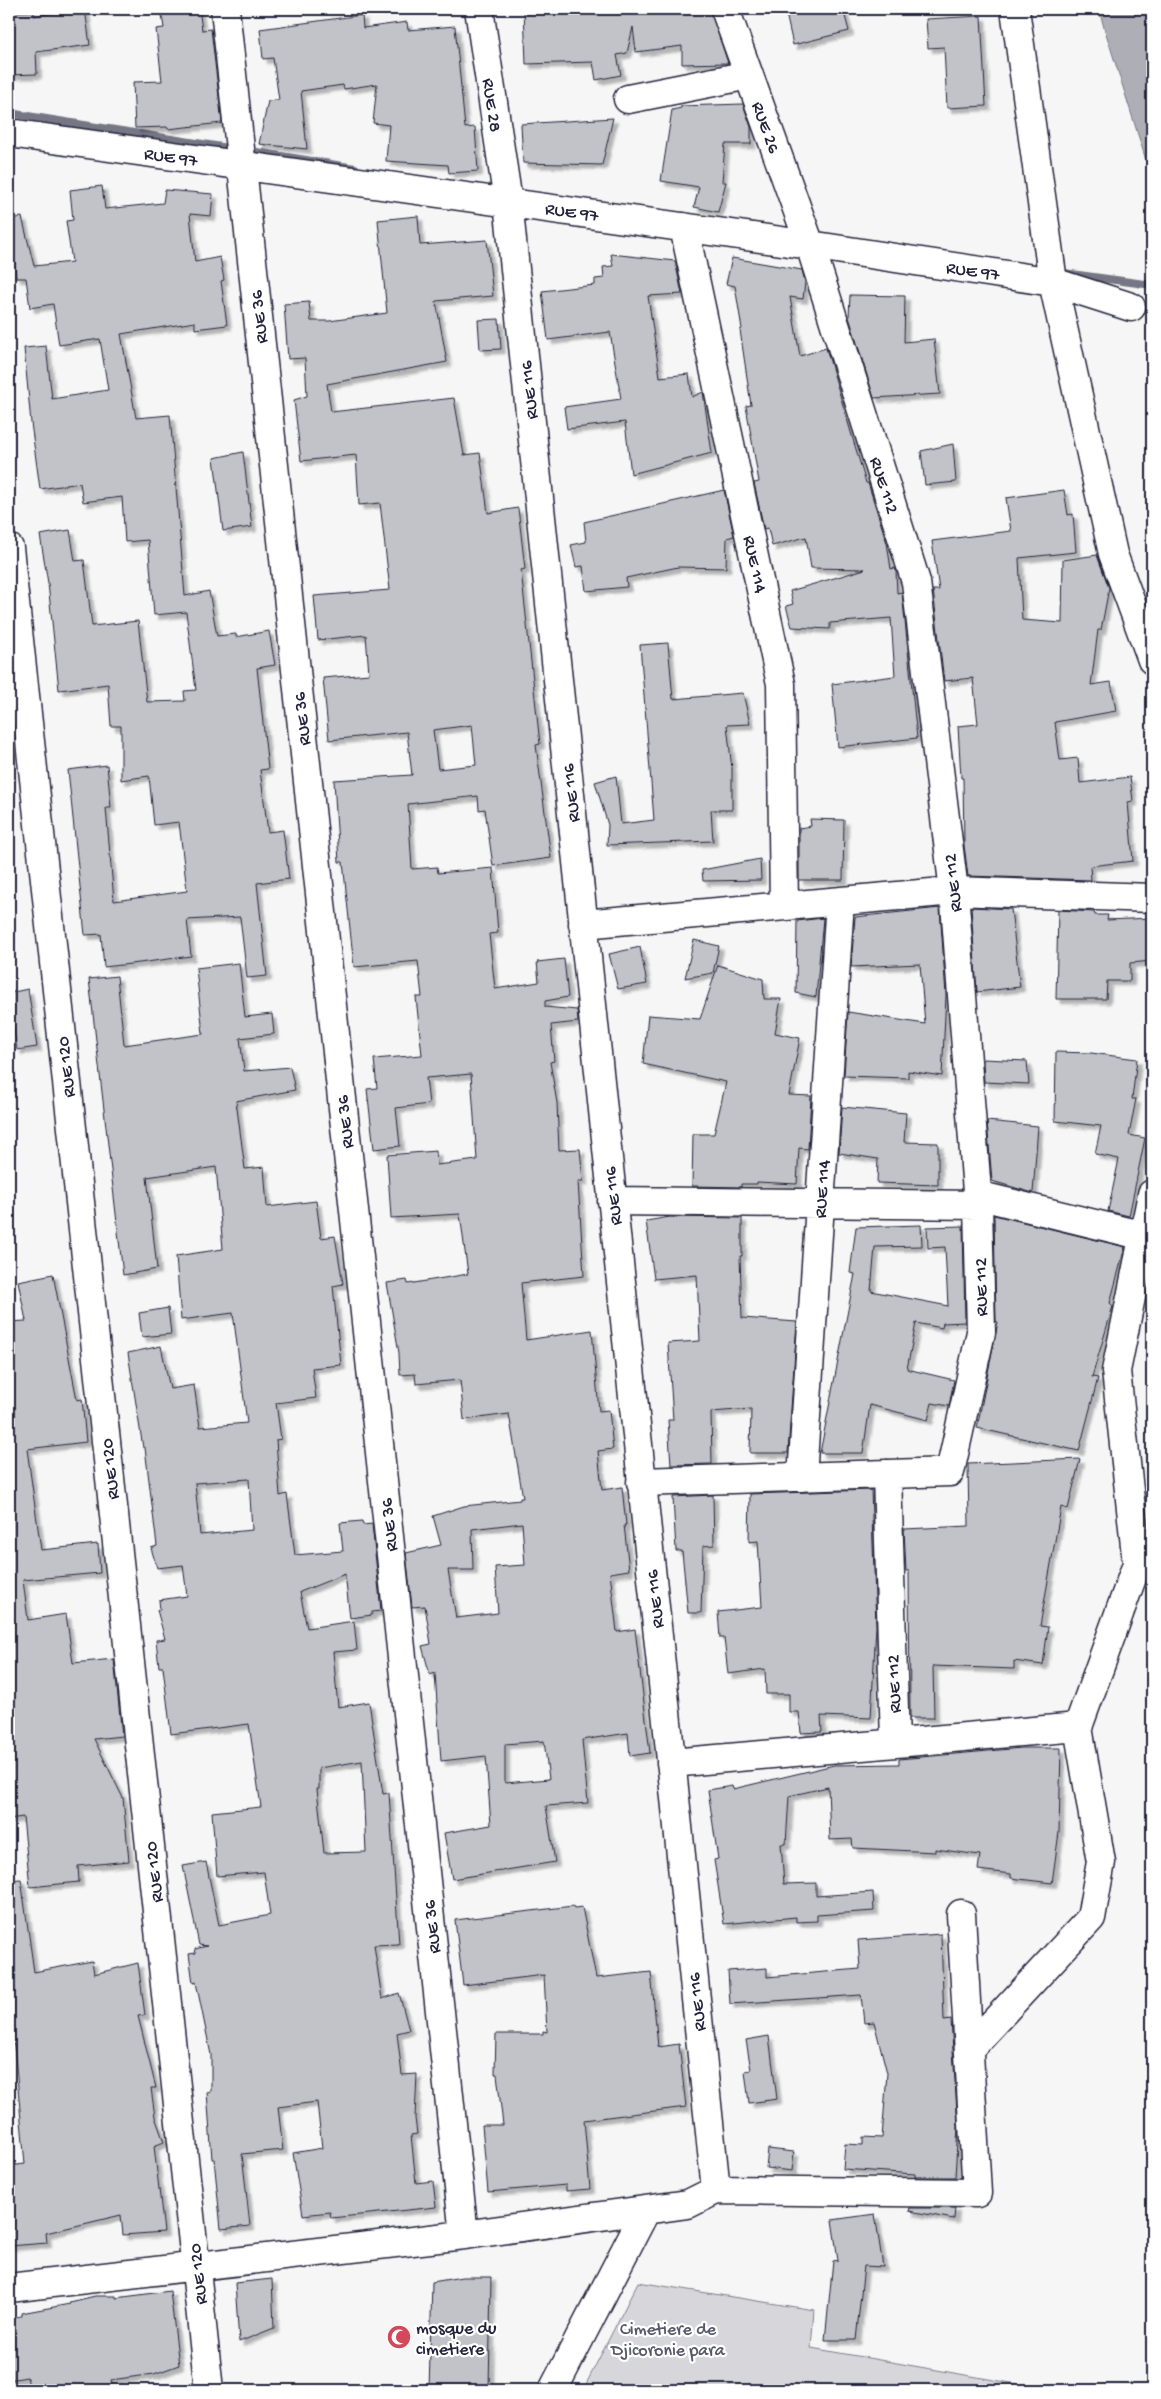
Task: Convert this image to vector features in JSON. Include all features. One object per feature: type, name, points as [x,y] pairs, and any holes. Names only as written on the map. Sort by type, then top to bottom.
[{"type":"street","name":"RUE 36","points":[[225,9],[464,2235]]},
{"type":"street","name":"RUE 28","points":[[479,9],[508,202]]},
{"type":"street","name":"RUE 26","points":[[725,9],[810,245]]},
{"type":"street","points":[[1015,9],[1053,282],[1114,554],[1152,660]]},
{"type":"street","points":[[628,99],[749,75]]},
{"type":"street","name":"RUE 97","points":[[9,133],[684,227],[1053,282],[1131,307]]},
{"type":"street","name":"RUE 116","points":[[508,202],[716,2190]]},
{"type":"street","name":"RUE 114","points":[[684,227],[781,684],[784,906]]},
{"type":"street","name":"RUE 112","points":[[641,1482],[950,1472],[981,1332],[978,1200],[954,891],[916,582],[810,245]]},
{"type":"street","name":"RUE 120","points":[[9,548],[209,2390]]},
{"type":"street","points":[[583,924],[954,891],[1152,898]]},
{"type":"street","name":"RUE 114","points":[[802,1477],[840,901]]},
{"type":"street","points":[[968,2048],[1092,1918],[1101,1862],[1078,1727],[1138,1564],[1116,1372],[1152,1194]]},
{"type":"street","points":[[612,1201],[820,1203],[978,1200],[1144,1236]]},
{"type":"street","name":"RUE 112","points":[[887,1474],[895,1743]]},
{"type":"street","points":[[671,1763],[1078,1727]]},
{"type":"street","points":[[9,2288],[464,2235],[646,2210],[688,2204],[716,2190],[977,2193],[962,1914]]},
{"type":"street","points":[[553,2390],[646,2210]]},
{"type":"green space","name":"Cimetiere de Djicoronie para","points":[[638,2282],[814,2310],[811,2348],[1034,2387],[1033,2390],[583,2390]]},
{"type":"shaded area","points":[[1099,9],[1152,9],[1152,179],[1103,24]]},
{"type":"building","points":[[85,9],[90,45],[36,52],[37,74],[9,75],[9,12],[34,11],[34,16]]},
{"type":"building","points":[[161,9],[199,9],[202,30],[211,29],[222,123],[168,129],[167,127],[135,128],[133,82],[162,81],[156,29],[164,28]]},
{"type":"building","points":[[524,9],[710,9],[728,63],[682,64],[682,46],[636,52],[633,27],[627,53],[617,55],[621,75],[596,80],[593,62],[526,64]]},
{"type":"building","points":[[785,9],[843,9],[849,31],[793,45]]},
{"type":"building","points":[[362,15],[363,28],[407,22],[408,30],[455,26],[465,128],[475,127],[478,171],[449,173],[448,165],[386,161],[389,125],[373,123],[377,84],[344,89],[343,85],[301,91],[307,149],[259,144],[268,101],[279,100],[273,58],[263,59],[260,29]]},
{"type":"building","points":[[981,16],[986,106],[947,108],[944,47],[928,48],[926,19]]},
{"type":"building","points":[[743,104],[751,127],[751,144],[725,144],[722,182],[726,182],[718,212],[694,207],[699,187],[661,181],[672,110],[681,108],[681,106]]},
{"type":"building","points":[[613,118],[602,165],[523,163],[521,124]]},
{"type":"building","points":[[102,186],[105,209],[163,203],[165,190],[213,194],[211,216],[190,214],[195,262],[220,257],[224,280],[221,281],[227,325],[195,329],[195,322],[121,334],[136,418],[170,415],[185,596],[209,591],[217,636],[236,634],[236,637],[269,631],[275,665],[257,668],[268,769],[260,770],[268,832],[283,830],[289,879],[257,883],[267,976],[247,978],[240,917],[187,920],[191,956],[139,963],[104,967],[101,934],[85,935],[68,770],[107,765],[111,808],[106,808],[114,901],[187,891],[179,822],[154,825],[149,776],[121,780],[121,726],[111,726],[108,684],[59,690],[48,583],[40,535],[70,530],[75,561],[84,560],[92,626],[138,621],[147,702],[185,701],[184,691],[196,690],[186,612],[154,615],[148,540],[125,542],[122,497],[83,502],[80,483],[40,489],[31,423],[24,348],[46,346],[52,399],[108,390],[100,339],[59,345],[53,304],[30,308],[26,278],[16,278],[11,219],[22,217],[34,266],[72,262],[66,221],[73,220],[70,190]]},
{"type":"building","points":[[418,216],[420,245],[487,240],[493,296],[436,301],[447,362],[327,384],[331,412],[454,398],[464,455],[480,453],[488,513],[518,508],[525,569],[521,570],[540,744],[536,745],[551,858],[493,866],[485,809],[479,810],[478,796],[408,804],[412,869],[437,867],[438,873],[493,868],[498,933],[489,934],[495,989],[539,982],[537,962],[564,959],[568,997],[545,1001],[545,1007],[577,1010],[578,1022],[551,1025],[554,1061],[550,1062],[557,1103],[559,1150],[580,1149],[583,1181],[578,1181],[584,1276],[521,1283],[526,1340],[592,1330],[599,1411],[609,1410],[613,1449],[598,1451],[602,1490],[622,1487],[626,1525],[624,1525],[629,1570],[610,1573],[617,1632],[635,1629],[650,1753],[630,1756],[628,1733],[582,1740],[588,1803],[546,1806],[555,1862],[452,1879],[444,1833],[491,1825],[486,1756],[441,1761],[435,1673],[430,1675],[422,1646],[431,1644],[425,1606],[412,1607],[406,1553],[441,1545],[433,1516],[464,1506],[520,1500],[520,1498],[523,1498],[509,1414],[464,1420],[460,1380],[416,1384],[415,1374],[400,1375],[399,1353],[387,1283],[407,1280],[408,1284],[468,1274],[460,1214],[391,1218],[387,1155],[436,1151],[437,1165],[477,1160],[471,1074],[426,1078],[429,1104],[396,1108],[400,1146],[374,1149],[367,1089],[377,1088],[374,1059],[422,1055],[416,997],[422,997],[418,961],[354,967],[343,862],[339,862],[334,780],[412,775],[407,732],[329,740],[323,678],[369,674],[366,635],[318,640],[314,596],[390,590],[380,503],[359,505],[356,455],[301,461],[294,400],[307,396],[305,358],[288,359],[284,304],[309,302],[311,321],[329,321],[387,313],[378,220]],"holes":[[[472,725],[476,765],[438,769],[433,730]],[[522,1523],[525,1565],[495,1567],[498,1613],[456,1618],[448,1570],[473,1570],[472,1529]],[[544,1741],[549,1779],[505,1783],[505,1744]]]},
{"type":"building","points":[[611,254],[675,261],[682,294],[648,296],[660,377],[689,374],[692,397],[703,392],[712,453],[631,474],[625,422],[567,429],[564,407],[621,399],[610,332],[548,340],[542,291],[595,285],[595,279],[604,278],[603,267],[613,266]]},
{"type":"building","points":[[732,258],[802,270],[805,282],[803,299],[790,297],[800,356],[826,348],[866,483],[868,483],[887,543],[891,569],[895,568],[896,571],[897,593],[902,592],[917,738],[838,747],[832,684],[895,676],[891,618],[830,623],[830,629],[792,627],[786,606],[793,604],[790,591],[865,569],[811,568],[806,537],[772,546],[768,528],[764,529],[754,483],[759,482],[746,406],[751,405],[740,330],[742,329],[735,286],[726,284]]},
{"type":"building","points":[[850,295],[905,296],[904,342],[934,339],[940,394],[874,398],[849,317]]},
{"type":"building","points":[[499,319],[501,349],[480,350],[478,320]]},
{"type":"building","points":[[953,444],[956,482],[925,485],[921,451]]},
{"type":"building","points":[[243,452],[252,527],[223,531],[214,458]]},
{"type":"building","points":[[724,490],[734,536],[727,538],[726,568],[678,567],[626,578],[627,587],[586,591],[583,566],[576,567],[571,545],[586,542],[584,522]]},
{"type":"building","points":[[1064,490],[1068,515],[1073,514],[1076,552],[1019,558],[1022,620],[1062,623],[1063,560],[1097,555],[1109,588],[1101,630],[1098,630],[1091,685],[1111,682],[1116,711],[1055,722],[1060,760],[1078,758],[1080,783],[1130,777],[1133,801],[1128,802],[1133,861],[1090,866],[1091,880],[968,876],[964,845],[963,778],[961,778],[958,726],[978,724],[973,678],[944,681],[933,590],[939,590],[932,541],[1011,531],[1006,498]]},
{"type":"building","points":[[668,643],[673,699],[743,693],[750,724],[727,725],[732,769],[732,810],[711,810],[713,841],[607,845],[608,825],[595,782],[616,776],[621,824],[654,820],[640,645]]},
{"type":"building","points":[[810,819],[844,820],[843,880],[799,880],[799,828],[811,826]]},
{"type":"building","points":[[760,859],[761,880],[703,881],[702,870]]},
{"type":"building","points":[[971,907],[1011,909],[1020,987],[977,992]]},
{"type":"building","points":[[940,908],[946,995],[942,1076],[908,1071],[908,1078],[844,1076],[848,1012],[925,1024],[920,964],[851,967],[855,917]]},
{"type":"building","points":[[1058,910],[1094,912],[1095,915],[1108,915],[1107,920],[1152,918],[1152,961],[1130,963],[1130,981],[1107,981],[1106,999],[1056,999]]},
{"type":"building","points":[[823,918],[816,997],[796,993],[797,921]]},
{"type":"building","points":[[694,940],[719,946],[713,973],[685,978]]},
{"type":"building","points":[[640,947],[647,984],[618,989],[609,954]]},
{"type":"building","points":[[239,963],[245,1017],[272,1014],[274,1034],[240,1038],[244,1071],[290,1067],[295,1090],[236,1101],[245,1169],[264,1167],[267,1207],[316,1201],[321,1238],[335,1236],[343,1284],[333,1286],[341,1365],[312,1368],[316,1398],[276,1403],[281,1439],[276,1440],[280,1496],[287,1494],[295,1555],[343,1551],[340,1523],[362,1521],[363,1525],[372,1524],[381,1611],[372,1612],[372,1615],[350,1618],[345,1574],[300,1592],[307,1628],[354,1621],[357,1650],[333,1652],[338,1707],[369,1702],[383,1794],[389,1793],[399,1944],[374,1945],[382,1999],[399,1993],[409,2030],[397,2033],[402,2075],[417,2074],[415,2118],[417,2134],[411,2135],[416,2183],[433,2181],[436,2207],[331,2218],[330,2212],[303,2215],[293,2153],[322,2148],[317,2102],[278,2107],[283,2150],[242,2154],[250,2226],[221,2229],[214,2159],[212,2159],[207,2092],[211,2091],[211,2055],[196,1982],[193,1983],[189,1954],[196,1953],[195,1949],[207,1946],[199,1945],[183,1866],[206,1862],[219,1925],[270,1915],[264,1872],[217,1876],[212,1812],[261,1807],[249,1724],[171,1734],[163,1667],[159,1667],[156,1640],[165,1639],[157,1610],[160,1610],[159,1600],[187,1596],[183,1565],[157,1568],[151,1548],[157,1546],[145,1448],[143,1448],[128,1353],[161,1346],[170,1389],[194,1385],[200,1427],[247,1423],[233,1313],[181,1320],[176,1256],[223,1249],[216,1167],[147,1177],[157,1269],[123,1275],[89,979],[117,976],[124,1045],[203,1034],[196,968]],"holes":[[[249,1479],[252,1530],[200,1535],[195,1483]],[[362,1761],[366,1852],[324,1853],[317,1789],[319,1789],[319,1768]]]},
{"type":"building","points":[[718,965],[763,979],[764,999],[781,999],[775,1033],[800,1038],[789,1095],[811,1096],[808,1149],[799,1148],[797,1184],[757,1182],[757,1184],[741,1184],[741,1187],[692,1186],[693,1134],[714,1134],[726,1082],[643,1064],[648,1015],[700,1019]]},
{"type":"building","points":[[28,989],[37,1047],[17,1050],[9,993]]},
{"type":"building","points":[[1056,1052],[1091,1053],[1137,1059],[1132,1099],[1136,1099],[1129,1135],[1145,1138],[1129,1216],[1108,1211],[1119,1159],[1095,1154],[1101,1126],[1055,1121]]},
{"type":"building","points":[[983,1059],[1027,1061],[1029,1084],[984,1082]]},
{"type":"building","points":[[842,1107],[906,1113],[904,1142],[938,1143],[938,1185],[877,1183],[878,1159],[839,1153]]},
{"type":"building","points":[[987,1121],[1038,1126],[1033,1193],[992,1181]]},
{"type":"building","points":[[994,1215],[1125,1247],[1110,1303],[1113,1306],[1092,1377],[1098,1378],[1079,1451],[977,1428],[998,1322],[996,1322]]},
{"type":"building","points":[[670,1217],[742,1218],[742,1256],[740,1256],[742,1318],[797,1322],[788,1453],[750,1453],[751,1409],[711,1412],[712,1464],[671,1465],[668,1420],[673,1420],[668,1343],[700,1341],[697,1275],[654,1279],[646,1221]]},
{"type":"building","points":[[921,1225],[922,1246],[875,1247],[871,1291],[948,1306],[945,1247],[928,1248],[927,1227],[963,1226],[965,1322],[943,1323],[942,1328],[916,1323],[907,1369],[954,1380],[949,1406],[932,1403],[928,1420],[870,1405],[863,1453],[820,1453],[855,1274],[850,1273],[856,1227]]},
{"type":"building","points":[[53,1274],[77,1400],[82,1399],[86,1442],[27,1449],[41,1550],[98,1544],[100,1573],[23,1580],[28,1620],[66,1614],[73,1663],[114,1659],[122,1736],[94,1739],[123,1798],[129,1861],[78,1866],[79,1882],[30,1887],[23,1817],[9,1819],[9,1322],[26,1321],[18,1281]]},
{"type":"building","points":[[168,1308],[171,1334],[142,1337],[139,1313]]},
{"type":"building","points":[[1080,1459],[1068,1509],[1061,1507],[1040,1626],[1048,1627],[1043,1665],[1014,1661],[1014,1669],[933,1666],[934,1718],[910,1718],[909,1571],[906,1571],[904,1529],[969,1526],[968,1464]]},
{"type":"building","points":[[871,1490],[876,1626],[871,1718],[821,1716],[822,1732],[801,1733],[799,1712],[789,1712],[789,1694],[766,1694],[765,1669],[728,1674],[724,1638],[720,1638],[718,1612],[762,1607],[758,1541],[749,1542],[750,1494]]},
{"type":"building","points":[[713,1495],[714,1545],[703,1546],[701,1613],[688,1613],[682,1551],[676,1551],[673,1497]]},
{"type":"building","points":[[1022,1748],[1061,1748],[1059,1832],[1052,1883],[1011,1878],[1011,1874],[978,1870],[980,1855],[935,1849],[935,1852],[853,1848],[852,1839],[830,1840],[828,1787],[789,1796],[786,1844],[781,1844],[784,1884],[816,1883],[816,1896],[873,1892],[874,1911],[817,1915],[817,1921],[796,1922],[796,1917],[724,1924],[714,1860],[718,1859],[708,1790],[732,1786],[733,1789],[834,1765],[899,1764],[899,1759]]},
{"type":"building","points":[[21,1879],[34,1972],[92,1961],[94,1974],[138,1963],[145,2015],[138,2016],[156,2088],[151,2088],[155,2117],[164,2142],[154,2146],[164,2232],[123,2235],[121,2215],[46,2233],[47,2243],[9,2246],[9,2166],[25,2164],[14,2044],[9,2045],[9,1880]]},
{"type":"building","points":[[573,1906],[574,1908],[582,1907],[596,1978],[651,1972],[658,2047],[679,2044],[686,2107],[584,2120],[590,2189],[566,2191],[566,2185],[488,2192],[482,2125],[503,2125],[497,2074],[495,2074],[496,2034],[543,2034],[543,2031],[547,2032],[544,1975],[463,1985],[455,1920]]},
{"type":"building","points":[[941,1934],[944,2021],[951,2020],[958,2127],[955,2177],[915,2177],[915,2174],[843,2169],[845,2144],[863,2145],[863,2137],[882,2138],[887,2073],[874,2022],[864,2023],[861,1995],[730,2004],[728,1971],[767,1968],[767,1977],[860,1969],[858,1940]]},
{"type":"building","points":[[769,2036],[777,2099],[749,2103],[745,2071],[751,2070],[746,2040]]},
{"type":"building","points":[[768,2149],[794,2152],[792,2171],[766,2168]]},
{"type":"building","points":[[910,2208],[955,2208],[954,2219],[909,2211]]},
{"type":"building","points":[[875,2214],[883,2267],[864,2266],[856,2340],[825,2340],[833,2261],[838,2260],[832,2220]]},
{"type":"building","points":[[462,2277],[491,2277],[489,2390],[429,2390],[432,2282]]},
{"type":"building","points":[[272,2279],[274,2328],[239,2342],[235,2283]]},
{"type":"building","points":[[170,2291],[179,2365],[154,2374],[111,2380],[112,2384],[88,2389],[87,2385],[68,2390],[30,2390],[27,2377],[9,2380],[9,2318],[21,2316],[21,2313],[70,2304],[70,2302],[95,2296],[116,2296],[116,2298]]},
{"type":"waterway","points":[[9,113],[234,149]]},
{"type":"waterway","points":[[245,150],[355,168]]},
{"type":"waterway","points":[[1064,273],[1152,285]]},
{"type":"place","name":"mosque du cimetiere","points":[[399,2337]]}]
